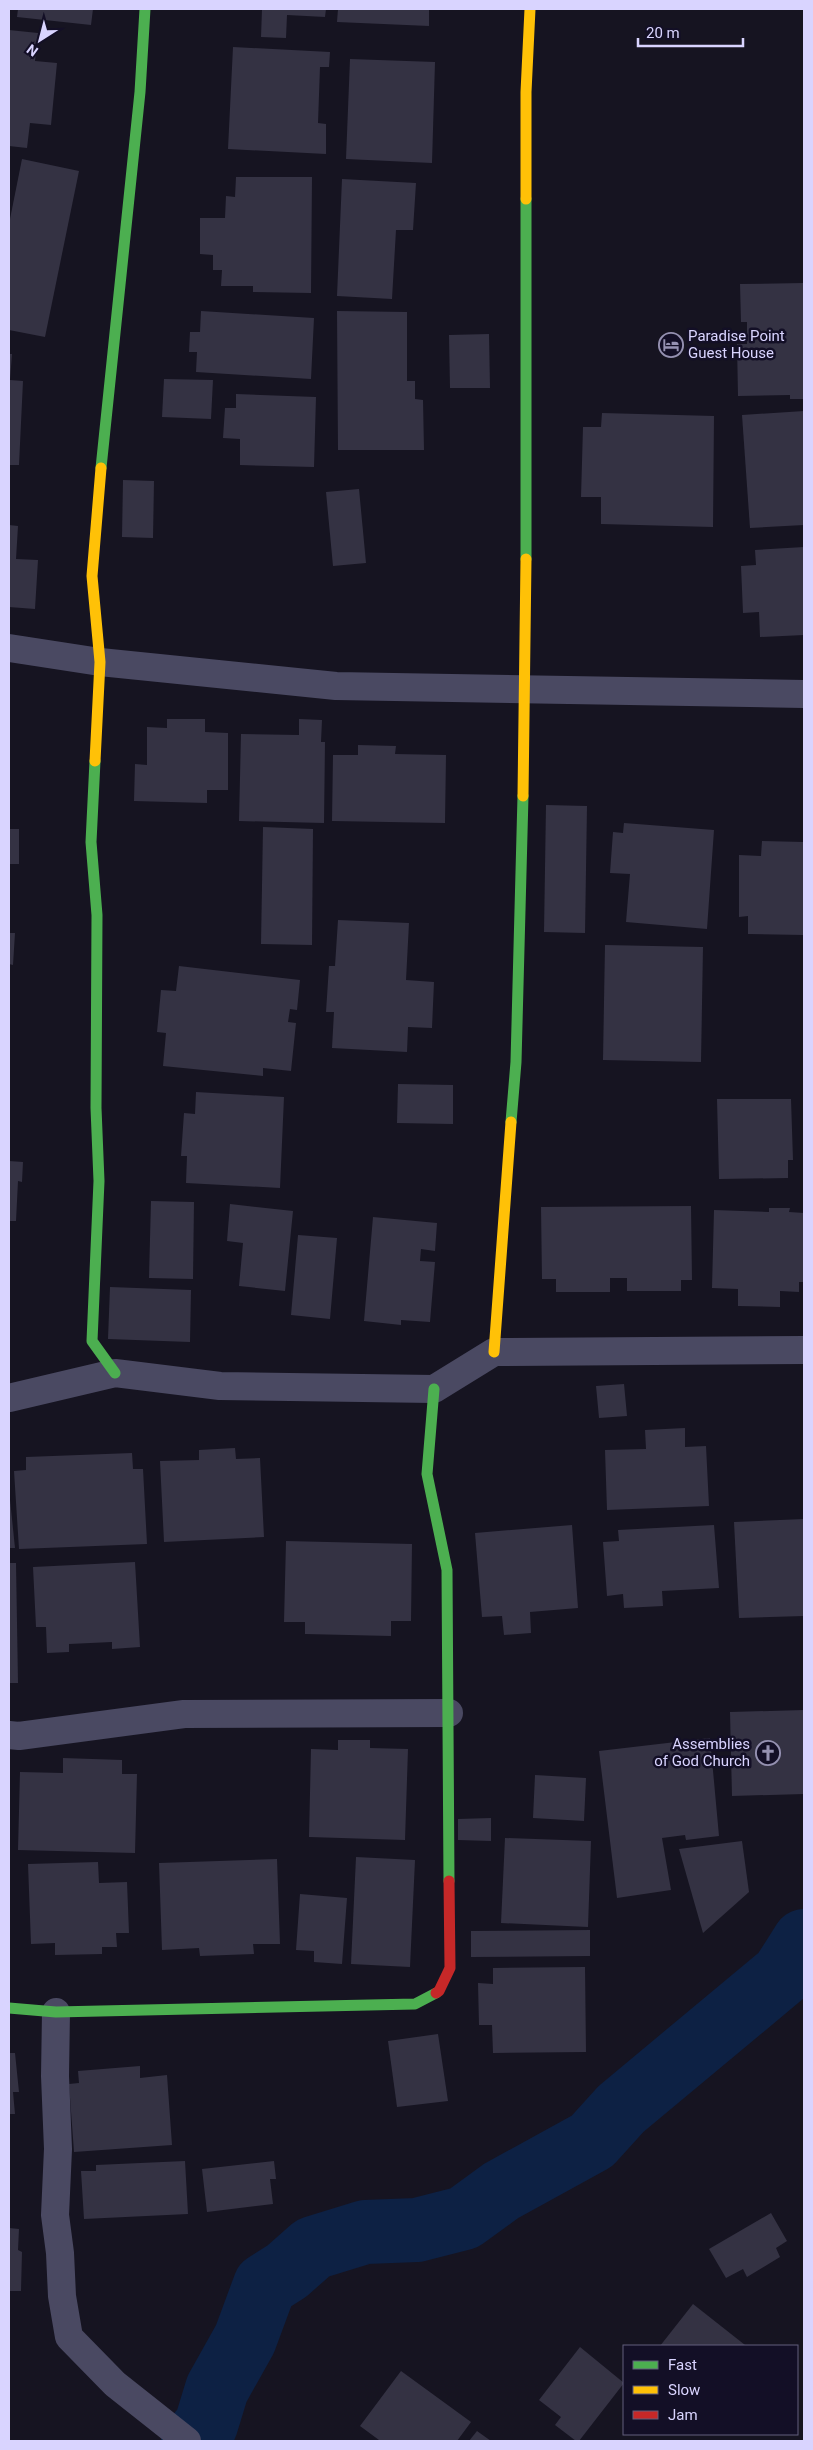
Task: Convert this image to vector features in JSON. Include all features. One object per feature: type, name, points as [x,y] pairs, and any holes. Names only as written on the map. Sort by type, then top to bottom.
[{"type":"street","points":[[115,1374],[92,1341],[99,1181],[96,1108],[97,916],[91,842],[100,662],[92,576],[105,413],[140,92],[145,9]]},
{"type":"street","points":[[494,1352],[516,1062],[526,690],[526,92],[530,9]]},
{"type":"street","points":[[9,648],[100,662],[336,686],[804,694]]},
{"type":"street","points":[[9,1398],[115,1374],[220,1386],[434,1389],[494,1352],[804,1350]]},
{"type":"street","points":[[9,2008],[56,2012],[414,2004],[439,1991],[450,1968],[449,1713],[447,1570],[428,1474],[434,1389]]},
{"type":"street","points":[[9,1735],[19,1736],[184,1714],[449,1713]]},
{"type":"street","points":[[56,2012],[55,2076],[58,2149],[55,2215],[62,2296],[70,2337],[115,2384],[187,2441]]},
{"type":"building","points":[[18,9],[93,9],[91,25],[17,17]]},
{"type":"building","points":[[262,9],[326,9],[325,17],[287,15],[286,38],[261,37]]},
{"type":"building","points":[[338,9],[429,9],[429,26],[337,22]]},
{"type":"building","points":[[9,30],[38,33],[35,61],[57,63],[51,125],[30,123],[27,148],[9,146]]},
{"type":"building","points":[[233,47],[330,52],[329,67],[320,67],[318,123],[326,124],[326,154],[228,149]]},
{"type":"building","points":[[350,59],[435,62],[432,163],[346,159]]},
{"type":"building","points":[[22,159],[79,171],[45,337],[9,330],[9,224]]},
{"type":"building","points":[[236,177],[312,177],[311,293],[253,292],[253,286],[221,286],[222,270],[213,270],[213,255],[200,254],[200,218],[225,218],[226,196],[235,197]]},
{"type":"building","points":[[342,179],[416,183],[413,230],[396,230],[392,299],[337,296]]},
{"type":"building","points":[[804,283],[804,399],[790,399],[790,395],[738,396],[737,344],[747,344],[747,322],[741,322],[740,284]]},
{"type":"building","points":[[201,311],[314,318],[311,379],[196,372],[197,352],[189,352],[190,332],[200,332]]},
{"type":"building","points":[[337,311],[407,312],[407,381],[415,381],[415,399],[423,400],[424,450],[338,450]]},
{"type":"building","points":[[489,334],[490,388],[450,388],[449,335]]},
{"type":"building","points":[[9,354],[12,354],[10,380],[23,381],[19,465],[9,465]]},
{"type":"building","points":[[164,379],[213,380],[211,419],[162,417]]},
{"type":"building","points":[[236,394],[316,397],[314,467],[240,465],[240,439],[223,438],[225,408],[236,408]]},
{"type":"building","points":[[804,411],[804,525],[750,528],[742,415]]},
{"type":"building","points":[[602,413],[714,416],[713,527],[601,524],[601,497],[581,497],[583,427],[601,427]]},
{"type":"building","points":[[123,480],[154,481],[153,538],[122,537]]},
{"type":"building","points":[[359,489],[366,563],[333,566],[326,492]]},
{"type":"building","points":[[9,525],[18,526],[16,559],[38,560],[35,609],[9,607]]},
{"type":"building","points":[[804,547],[804,635],[760,637],[759,612],[743,613],[741,566],[756,565],[755,550]]},
{"type":"building","points":[[167,719],[205,719],[205,732],[228,733],[228,790],[207,790],[207,803],[134,801],[135,764],[147,765],[147,727],[167,728]]},
{"type":"building","points":[[299,719],[322,720],[321,742],[325,742],[324,823],[239,821],[241,734],[299,735]]},
{"type":"building","points":[[358,745],[396,746],[395,754],[446,755],[445,823],[332,821],[333,755],[358,755]]},
{"type":"building","points":[[546,805],[587,806],[585,933],[544,932]]},
{"type":"building","points":[[624,823],[714,830],[707,929],[626,922],[630,874],[610,873],[613,832],[623,833]]},
{"type":"building","points":[[263,827],[313,829],[312,945],[261,944]]},
{"type":"building","points":[[9,829],[19,829],[19,864],[9,864]]},
{"type":"building","points":[[762,841],[804,842],[804,935],[748,934],[748,916],[739,917],[739,855],[761,856]]},
{"type":"building","points":[[338,920],[409,923],[406,980],[434,982],[432,1028],[408,1027],[407,1052],[332,1048],[334,1012],[326,1012],[329,966],[335,966]]},
{"type":"building","points":[[9,933],[15,933],[13,965],[9,964]]},
{"type":"building","points":[[605,945],[703,947],[701,1062],[603,1060]]},
{"type":"building","points":[[179,966],[300,980],[297,1010],[290,1009],[288,1022],[296,1023],[291,1071],[263,1068],[263,1076],[163,1066],[166,1033],[157,1032],[161,990],[176,991]]},
{"type":"building","points":[[398,1084],[453,1085],[453,1124],[397,1123]]},
{"type":"building","points":[[196,1092],[284,1097],[280,1188],[186,1183],[187,1156],[181,1156],[184,1113],[195,1114]]},
{"type":"building","points":[[717,1099],[791,1099],[793,1160],[788,1160],[788,1178],[719,1179]]},
{"type":"building","points":[[9,1161],[23,1162],[22,1182],[18,1181],[16,1221],[9,1221]]},
{"type":"building","points":[[151,1201],[194,1202],[193,1279],[149,1278]]},
{"type":"building","points":[[230,1204],[293,1211],[285,1291],[239,1286],[243,1243],[227,1241]]},
{"type":"building","points":[[691,1206],[692,1280],[681,1280],[681,1291],[627,1291],[627,1278],[610,1278],[610,1292],[556,1292],[556,1279],[542,1279],[541,1207]]},
{"type":"building","points":[[769,1208],[790,1208],[789,1212],[804,1213],[804,1282],[799,1282],[799,1292],[780,1291],[780,1307],[738,1306],[738,1289],[712,1288],[714,1210],[769,1212]]},
{"type":"building","points":[[373,1217],[437,1223],[435,1251],[421,1249],[420,1261],[435,1262],[430,1322],[401,1320],[401,1325],[364,1321]]},
{"type":"building","points":[[298,1235],[337,1238],[330,1319],[291,1315]]},
{"type":"building","points":[[110,1287],[191,1290],[190,1342],[108,1339]]},
{"type":"building","points":[[624,1384],[627,1416],[599,1418],[596,1386]]},
{"type":"building","points":[[685,1428],[685,1447],[706,1446],[709,1506],[607,1510],[605,1450],[646,1449],[645,1430]]},
{"type":"building","points":[[235,1448],[236,1459],[260,1458],[264,1537],[164,1542],[160,1461],[199,1460],[199,1450]]},
{"type":"building","points":[[132,1453],[133,1469],[143,1469],[147,1544],[19,1549],[14,1471],[26,1470],[26,1457]]},
{"type":"building","points":[[9,1490],[15,1548],[9,1548]]},
{"type":"building","points":[[804,1519],[804,1616],[739,1618],[734,1522]]},
{"type":"building","points":[[572,1525],[578,1608],[530,1612],[531,1633],[504,1635],[502,1616],[482,1617],[475,1533]]},
{"type":"building","points":[[714,1525],[719,1588],[662,1591],[663,1606],[624,1608],[623,1594],[607,1596],[603,1542],[619,1541],[618,1530]]},
{"type":"building","points":[[286,1541],[412,1544],[411,1621],[391,1621],[391,1636],[305,1634],[305,1622],[284,1622]]},
{"type":"building","points":[[135,1562],[140,1647],[112,1649],[112,1642],[69,1644],[69,1652],[47,1653],[46,1627],[36,1627],[33,1567]]},
{"type":"building","points":[[9,1563],[16,1563],[18,1683],[9,1683]]},
{"type":"building","name":"Assemblies of God Church","points":[[804,1710],[804,1794],[732,1796],[730,1712]]},
{"type":"building","points":[[710,1738],[719,1836],[686,1840],[685,1835],[662,1838],[671,1890],[617,1898],[599,1751]]},
{"type":"building","points":[[338,1740],[370,1740],[370,1748],[408,1749],[405,1840],[309,1837],[311,1749],[338,1750]]},
{"type":"building","points":[[63,1758],[122,1760],[122,1774],[137,1774],[135,1853],[18,1850],[20,1772],[63,1773]]},
{"type":"building","points":[[535,1775],[586,1778],[584,1821],[533,1818]]},
{"type":"building","points":[[491,1818],[491,1841],[458,1840],[458,1819]]},
{"type":"building","points":[[505,1838],[591,1841],[588,1927],[501,1923]]},
{"type":"building","points":[[742,1841],[749,1892],[703,1933],[679,1849]]},
{"type":"building","points":[[356,1857],[415,1860],[410,1967],[351,1964]]},
{"type":"building","points":[[277,1859],[280,1944],[253,1944],[254,1954],[200,1956],[199,1948],[162,1950],[159,1863]]},
{"type":"building","points":[[98,1862],[99,1883],[127,1882],[129,1933],[116,1933],[117,1947],[102,1947],[102,1954],[55,1955],[55,1943],[31,1944],[28,1864]]},
{"type":"building","points":[[300,1894],[347,1898],[342,1964],[314,1962],[314,1951],[296,1950]]},
{"type":"building","points":[[590,1930],[590,1956],[471,1957],[471,1931]]},
{"type":"building","points":[[585,1967],[586,2052],[493,2053],[492,2025],[479,2025],[478,1983],[493,1984],[493,1968]]},
{"type":"building","points":[[438,2034],[448,2101],[397,2107],[388,2041]]},
{"type":"building","points":[[9,2053],[15,2053],[19,2092],[13,2092],[15,2114],[9,2114]]},
{"type":"building","points":[[140,2066],[140,2078],[167,2075],[172,2145],[74,2152],[69,2084],[79,2083],[78,2071]]},
{"type":"building","points":[[185,2161],[188,2214],[84,2219],[81,2171],[96,2171],[96,2165]]},
{"type":"building","points":[[274,2161],[276,2179],[270,2179],[273,2204],[207,2212],[202,2169]]},
{"type":"building","points":[[771,2213],[787,2241],[776,2248],[780,2257],[747,2277],[743,2269],[726,2278],[709,2249]]},
{"type":"building","points":[[9,2228],[19,2229],[18,2250],[22,2252],[21,2291],[9,2291]]},
{"type":"building","points":[[693,2304],[745,2345],[661,2345]]},
{"type":"building","points":[[580,2347],[623,2382],[579,2441],[576,2441],[555,2425],[561,2417],[539,2400]]},
{"type":"building","points":[[401,2371],[471,2422],[457,2441],[378,2441],[360,2426]]},
{"type":"building","points":[[477,2431],[491,2441],[469,2441]]},
{"type":"waterway","points":[[193,2441],[206,2425],[217,2389],[245,2339],[265,2285],[287,2271],[313,2248],[365,2232],[417,2230],[464,2218],[501,2191],[592,2141],[621,2109],[783,1974],[804,1941]]},
{"type":"traffic: fast","points":[[101,468],[140,92],[145,9]]},
{"type":"traffic: fast","points":[[526,199],[526,559]]},
{"type":"traffic: fast","points":[[95,761],[91,842],[97,915],[96,1108],[99,1181],[92,1341],[115,1373]]},
{"type":"traffic: fast","points":[[511,1122],[516,1062],[523,796]]},
{"type":"traffic: fast","points":[[434,1389],[427,1474],[447,1570],[449,1881]]},
{"type":"traffic: fast","points":[[9,2008],[56,2012],[415,2004],[436,1993]]},
{"type":"traffic: slow","points":[[526,199],[526,92],[530,9]]},
{"type":"traffic: slow","points":[[95,761],[100,662],[92,576],[101,468]]},
{"type":"traffic: slow","points":[[523,796],[526,559]]},
{"type":"traffic: slow","points":[[494,1352],[511,1122]]},
{"type":"traffic: jam","points":[[436,1993],[439,1991],[450,1968],[449,1881]]},
{"type":"place","name":"Paradise Point Guest House","points":[[671,345]]},
{"type":"place","name":"Assemblies of God Church","points":[[768,1753]]}]
